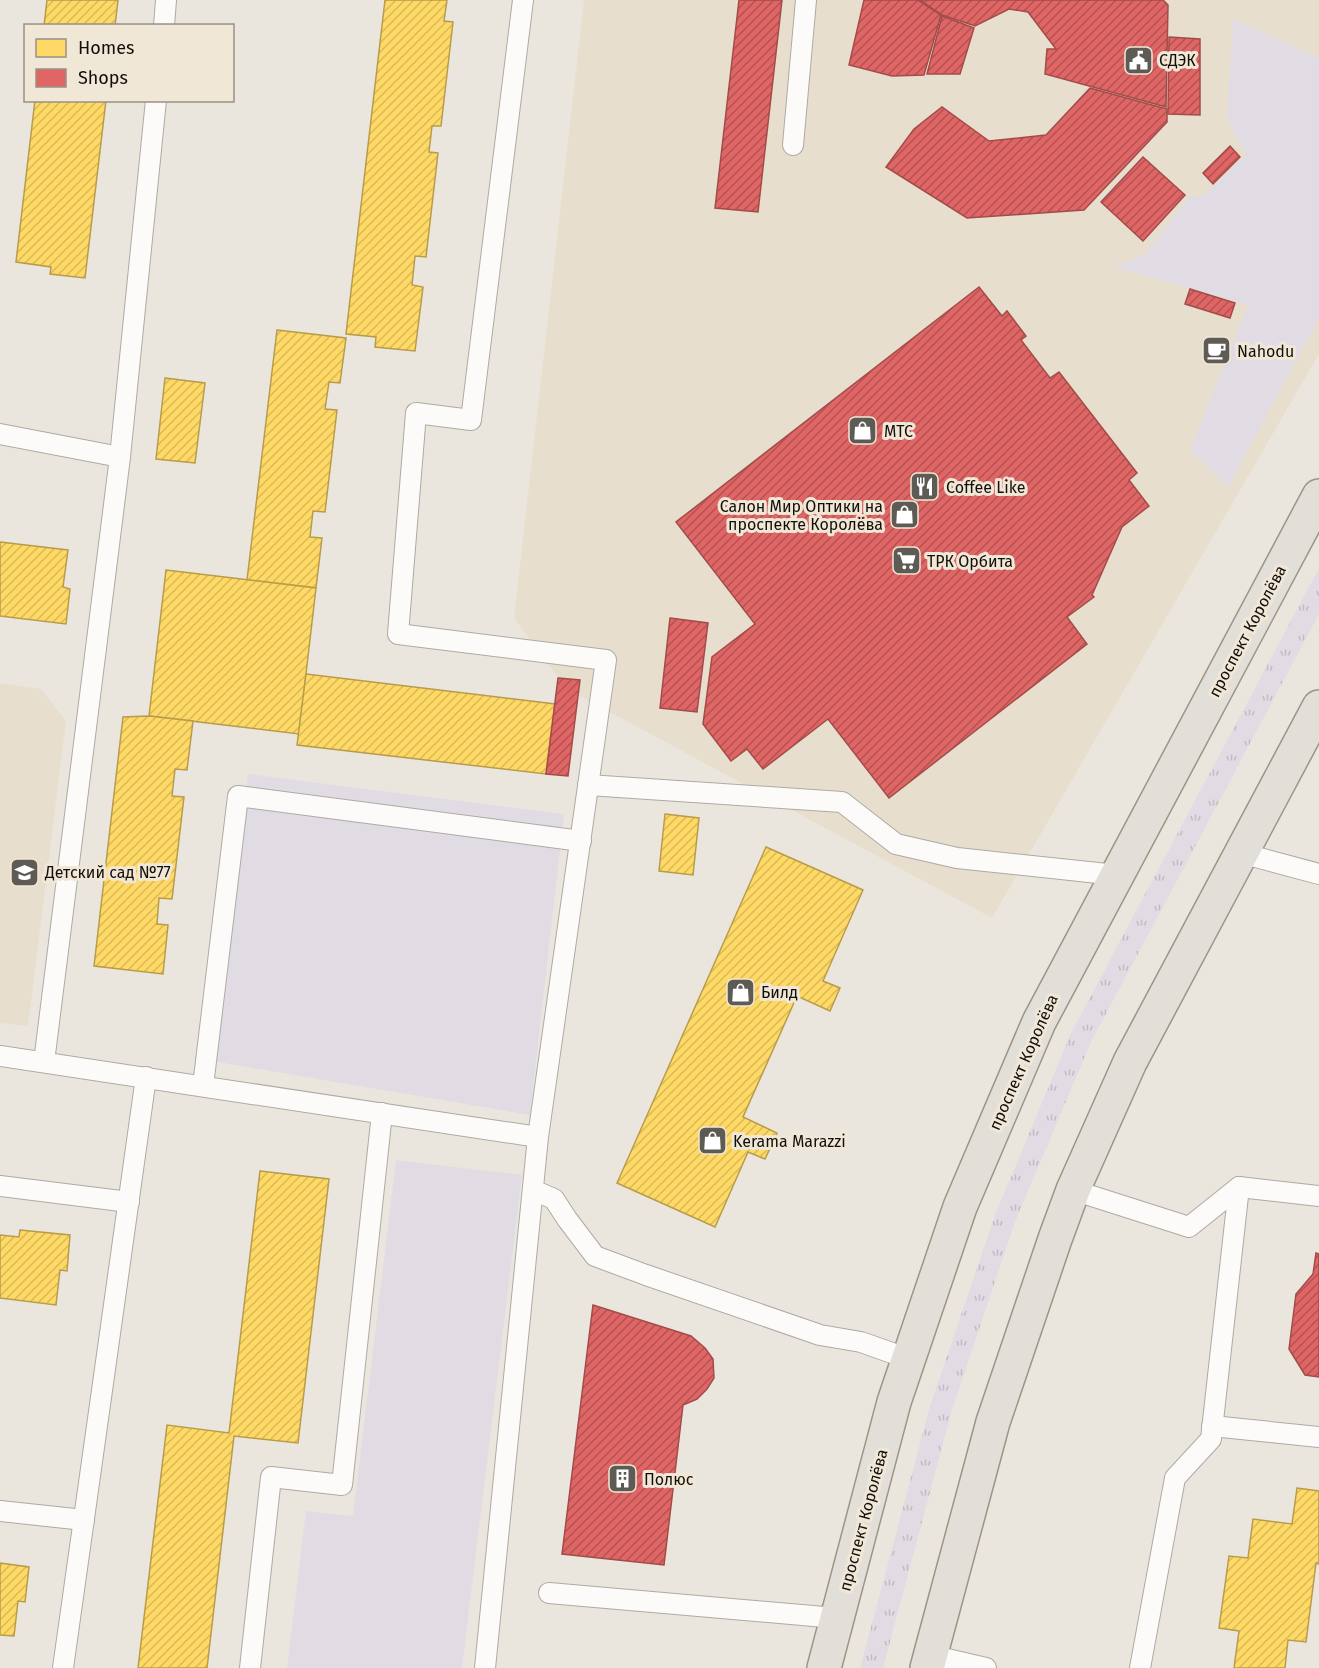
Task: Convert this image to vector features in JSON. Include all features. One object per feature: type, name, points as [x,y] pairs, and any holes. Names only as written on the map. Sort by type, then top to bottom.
[{"type":"main road","name":"проспект Королёва","points":[[824,1668],[894,1402],[960,1207],[1039,1022],[1319,496]]},
{"type":"main road","points":[[929,1662],[993,1422],[1073,1190],[1130,1062],[1319,706]]},
{"type":"lane","points":[[164,24],[166,0]]},
{"type":"lane","points":[[485,1668],[538,1137],[606,660],[398,634],[416,413],[471,420],[524,0]]},
{"type":"lane","points":[[794,145],[806,0]]},
{"type":"lane","points":[[44,1062],[120,456],[156,102]]},
{"type":"lane","points":[[0,434],[120,456]]},
{"type":"lane","points":[[588,785],[842,802],[896,844],[957,858],[1117,875]]},
{"type":"lane","points":[[203,1086],[238,796],[580,841]]},
{"type":"lane","points":[[1241,853],[1319,874]]},
{"type":"lane","points":[[0,1056],[538,1137]]},
{"type":"lane","points":[[63,1668],[146,1077]]},
{"type":"lane","points":[[250,1668],[271,1477],[342,1485],[382,1113]]},
{"type":"lane","points":[[0,1186],[129,1202]]},
{"type":"lane","points":[[1140,1668],[1175,1478],[1211,1439],[1239,1187]]},
{"type":"lane","points":[[1073,1190],[1189,1227],[1239,1187],[1319,1196]]},
{"type":"lane","points":[[533,1190],[554,1198],[595,1256],[820,1335],[861,1342],[909,1359]]},
{"type":"lane","points":[[1212,1426],[1319,1437]]},
{"type":"lane","points":[[0,1511],[84,1520]]},
{"type":"lane","points":[[549,1593],[836,1618]]},
{"type":"lane","points":[[929,1662],[986,1668]]},
{"type":"shaded area","points":[[584,0],[1319,0],[1319,354],[992,918],[567,689],[514,618]]},
{"type":"shaded area","name":"Детский сад №77","points":[[0,683],[41,689],[66,721],[28,1026],[0,1023]]},
{"type":"green space","points":[[1233,19],[1319,58],[1319,318],[1228,487],[1190,450],[1248,305],[1114,267],[1145,254],[1190,196],[1203,196],[1246,155],[1227,119]]},
{"type":"green space","points":[[1319,568],[1319,614],[1091,1042],[1015,1222],[952,1410],[883,1668],[860,1668],[930,1406],[995,1215],[1071,1033]]},
{"type":"green space","points":[[248,774],[564,814],[530,1115],[212,1061]]},
{"type":"green space","points":[[396,1160],[522,1175],[462,1668],[287,1668],[306,1511],[353,1516]]},
{"type":"building: Homes","points":[[47,0],[118,0],[115,24],[44,24]]},
{"type":"building: Homes","points":[[385,0],[447,0],[444,21],[453,22],[441,126],[432,126],[429,152],[438,153],[426,257],[415,256],[412,285],[423,287],[415,351],[375,347],[376,337],[346,334]]},
{"type":"building: Homes","points":[[35,102],[106,102],[85,278],[50,274],[51,267],[16,262]]},
{"type":"building: Homes","points":[[277,330],[346,338],[340,383],[329,382],[325,409],[337,410],[325,512],[313,511],[310,537],[322,538],[316,588],[247,580]]},
{"type":"building: Homes","points":[[165,378],[205,383],[195,463],[156,459]]},
{"type":"building: Homes","points":[[0,542],[68,550],[63,587],[70,589],[66,624],[0,616]]},
{"type":"building: Homes","points":[[166,570],[316,588],[299,734],[149,716]]},
{"type":"building: Homes","points":[[306,674],[555,704],[546,774],[297,745]]},
{"type":"building: Homes","points":[[149,716],[193,721],[187,770],[175,769],[172,796],[184,797],[172,899],[159,898],[157,924],[168,925],[163,974],[94,966],[123,717]]},
{"type":"building: Homes","points":[[665,814],[699,818],[693,875],[659,871]]},
{"type":"building: Homes","points":[[766,847],[863,890],[823,981],[840,988],[830,1011],[797,996],[743,1117],[777,1133],[765,1159],[748,1152],[715,1227],[617,1183]]},
{"type":"building: Homes","points":[[260,1171],[329,1179],[298,1443],[234,1436],[207,1668],[138,1668],[167,1425],[229,1433]]},
{"type":"building: Homes","points":[[20,1230],[70,1235],[67,1271],[60,1270],[56,1305],[0,1298],[0,1235],[19,1237]]},
{"type":"building: Homes","points":[[1297,1488],[1319,1491],[1319,1564],[1316,1563],[1306,1642],[1288,1640],[1285,1668],[1234,1668],[1239,1631],[1219,1628],[1229,1556],[1248,1558],[1253,1519],[1292,1524]]},
{"type":"building: Homes","points":[[0,1563],[29,1567],[25,1602],[18,1601],[14,1636],[0,1635]]},
{"type":"building: Shops","points":[[739,0],[782,0],[758,212],[715,208]]},
{"type":"building: Shops","points":[[864,0],[918,0],[941,15],[924,75],[892,76],[849,65]]},
{"type":"building: Shops","points":[[920,0],[1163,0],[1168,5],[1166,107],[1045,74],[1047,49],[1056,49],[1028,12],[1009,9],[975,26],[942,15]]},
{"type":"building: Shops","points":[[942,16],[974,28],[960,74],[927,74]]},
{"type":"building: Shops","points":[[1169,37],[1200,39],[1200,115],[1168,114]]},
{"type":"building: Shops","points":[[1090,88],[1167,109],[1167,122],[1084,210],[967,218],[886,167],[914,129],[942,107],[989,141],[1046,135]]},
{"type":"building: Shops","points":[[1230,146],[1240,157],[1213,184],[1203,173]]},
{"type":"building: Shops","points":[[1143,157],[1185,195],[1143,241],[1101,202]]},
{"type":"building: Shops","name":"ТРК Орбита","points":[[979,287],[1002,316],[1007,311],[1026,336],[1021,340],[1050,378],[1059,372],[1137,473],[1129,480],[1149,506],[1122,527],[1092,595],[1094,597],[1067,617],[1087,644],[889,798],[828,719],[763,769],[747,749],[731,761],[703,724],[712,657],[755,624],[676,522]]},
{"type":"building: Shops","points":[[1190,289],[1235,303],[1230,318],[1185,304]]},
{"type":"building: Shops","points":[[670,618],[708,623],[697,712],[660,708]]},
{"type":"building: Shops","points":[[558,678],[580,680],[568,776],[546,774]]},
{"type":"building: Shops","points":[[1316,1253],[1319,1254],[1319,1377],[1305,1375],[1289,1349],[1296,1294],[1313,1274]]},
{"type":"building: Shops","name":"Полюс","points":[[593,1305],[691,1336],[705,1348],[713,1359],[714,1378],[707,1389],[697,1399],[683,1405],[664,1565],[562,1554]]},
{"type":"place","name":"СДЭК","points":[[1138,60]]},
{"type":"place","name":"Nahodu","points":[[1216,351]]},
{"type":"place","name":"МТС","points":[[863,431]]},
{"type":"place","name":"Coffee Like","points":[[925,487]]},
{"type":"place","name":"Салон Мир Оптики на проспекте Королёва","points":[[904,515]]},
{"type":"place","name":"ТРК Орбита","points":[[906,561]]},
{"type":"place","name":"Детский сад №77","points":[[24,872]]},
{"type":"place","name":"Билд","points":[[740,992]]},
{"type":"place","name":"Kerama Marazzi","points":[[712,1141]]},
{"type":"place","name":"Полюс","points":[[623,1479]]}]
